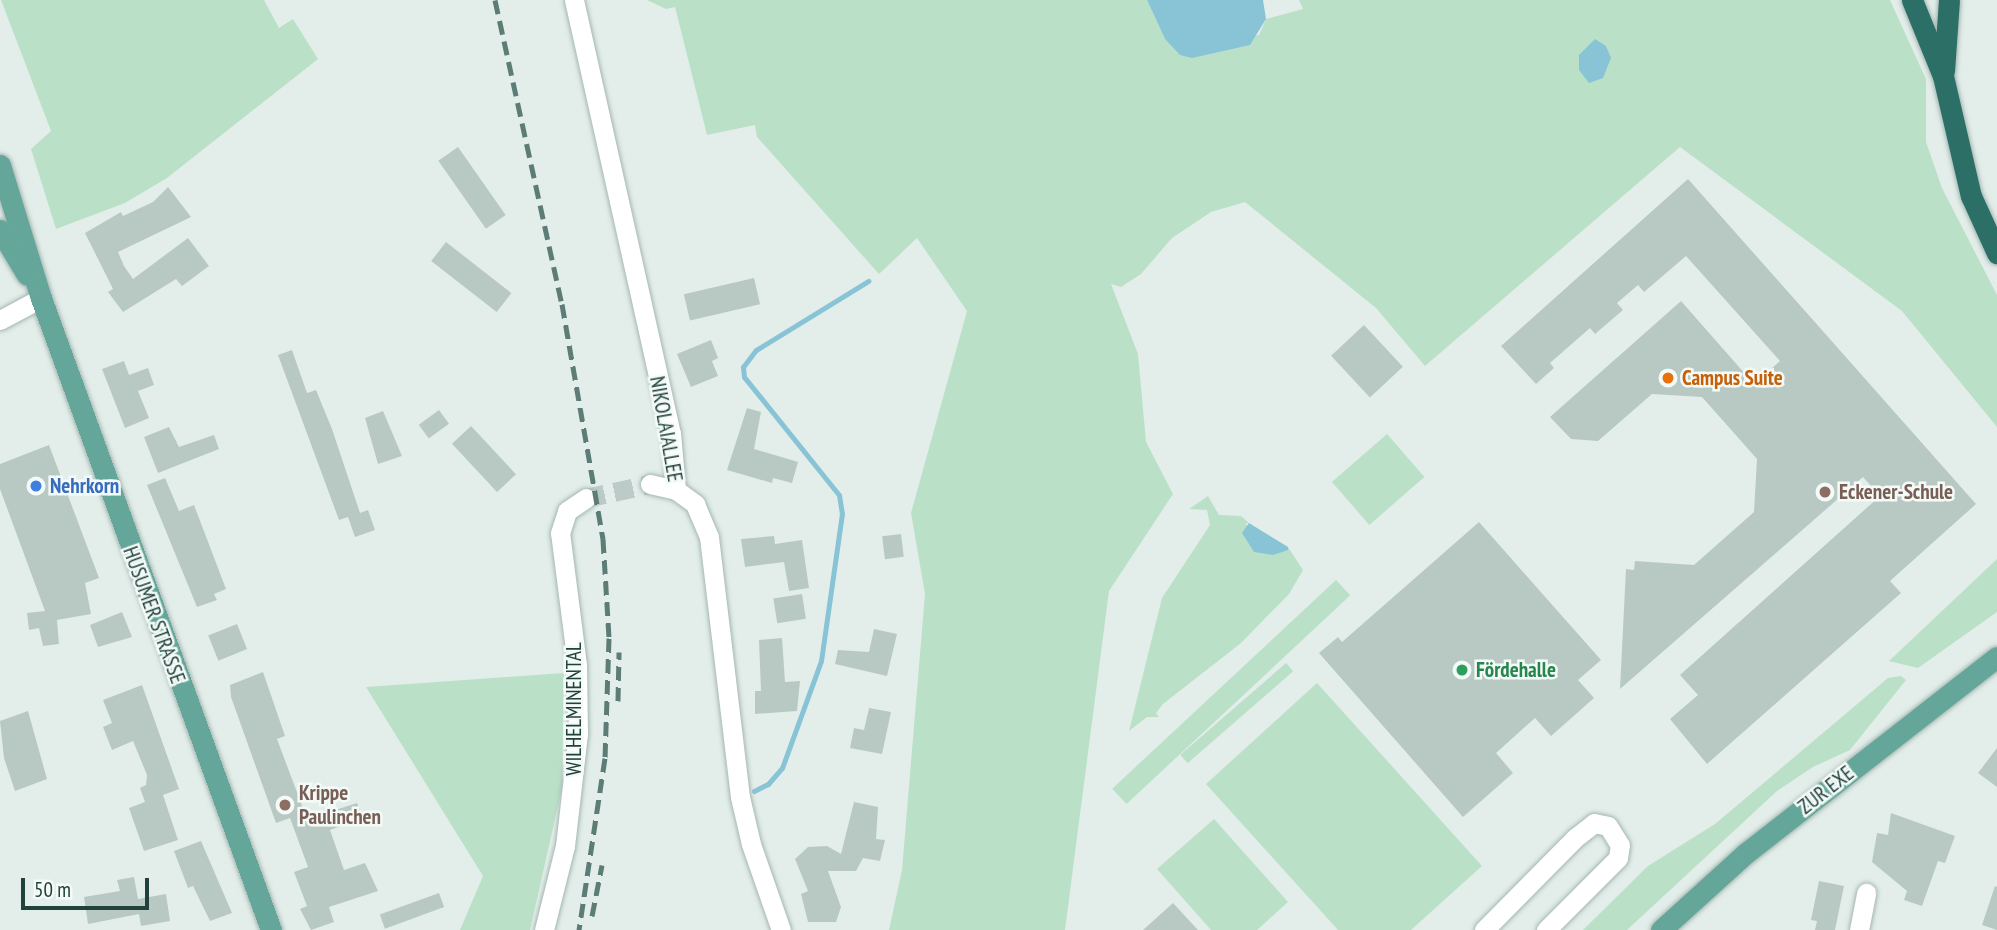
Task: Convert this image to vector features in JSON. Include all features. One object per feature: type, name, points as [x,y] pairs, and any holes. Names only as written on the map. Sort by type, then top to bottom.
[{"type":"highway","points":[[1912,0],[1943,76],[1971,196],[1997,253]]},
{"type":"highway","points":[[1943,76],[1949,0]]},
{"type":"main road","name":"HUSUMER STRASSE","points":[[0,165],[41,298],[271,930]]},
{"type":"main road","name":"HUSUMER STRASSE","points":[[0,230],[41,298]]},
{"type":"main road","name":"ZUR EXE","points":[[1661,930],[1746,853],[1997,657]]},
{"type":"street","name":"NIKOLAIALLEE","points":[[574,0],[671,433],[676,490],[695,505],[709,537],[740,797],[751,844],[781,930]]},
{"type":"street","points":[[0,320],[41,298]]},
{"type":"street","points":[[650,484],[676,490]]},
{"type":"street","name":"WILHELMINENTAL","points":[[544,930],[565,846],[578,734],[574,641],[560,533],[567,511],[586,498]]},
{"type":"street","points":[[1484,930],[1575,838],[1594,823],[1608,826],[1620,845],[1618,858],[1546,930]]},
{"type":"street","points":[[1859,930],[1866,893]]},
{"type":"green space","points":[[1,0],[264,0],[279,28],[293,19],[318,59],[167,178],[125,203],[56,229],[31,149],[51,131]]},
{"type":"green space","points":[[647,0],[1147,0],[1165,39],[1259,35],[1266,19],[1303,9],[1299,0],[1890,0],[1926,79],[1926,142],[1942,188],[1997,295],[1997,427],[1902,311],[1680,147],[1425,366],[1376,308],[1245,202],[1211,212],[1172,238],[1141,274],[1121,287],[1111,284],[1138,354],[1146,442],[1173,494],[1109,591],[1065,930],[889,930],[902,870],[925,594],[911,513],[967,311],[917,238],[879,274],[757,137],[755,125],[707,135],[675,7],[666,9]]},
{"type":"green space","points":[[1387,434],[1424,477],[1369,525],[1332,482]]},
{"type":"green space","points":[[1208,496],[1219,515],[1241,516],[1249,523],[1245,524],[1288,547],[1303,570],[1289,594],[1241,643],[1163,704],[1156,713],[1159,717],[1147,717],[1129,731],[1162,598],[1210,525],[1207,510],[1189,509]]},
{"type":"green space","points":[[1997,559],[1997,612],[1918,668],[1889,661]]},
{"type":"green space","points":[[1336,580],[1350,595],[1127,804],[1112,789]]},
{"type":"green space","points":[[1286,663],[1293,671],[1188,763],[1180,755]]},
{"type":"green space","points":[[564,673],[562,788],[530,930],[460,930],[483,876],[366,687]]},
{"type":"green space","points":[[1901,676],[1906,680],[1850,750],[1813,767],[1777,791],[1627,930],[1583,930],[1648,866],[1715,824],[1888,678]]},
{"type":"green space","points":[[1317,683],[1482,866],[1411,930],[1338,930],[1206,784]]},
{"type":"green space","points":[[1214,819],[1288,902],[1257,930],[1211,930],[1157,869]]},
{"type":"water","points":[[1147,0],[1263,0],[1266,19],[1250,45],[1192,58],[1180,55],[1165,39]]},
{"type":"water","points":[[1595,39],[1606,46],[1611,58],[1603,78],[1589,83],[1579,70],[1579,55]]},
{"type":"water","points":[[1249,523],[1288,547],[1288,550],[1273,555],[1254,552],[1242,533]]},
{"type":"building","points":[[458,147],[506,215],[486,229],[438,161]]},
{"type":"building","points":[[1688,179],[1976,504],[1890,581],[1901,593],[1707,764],[1670,719],[1698,695],[1680,675],[1880,496],[1863,477],[1620,689],[1626,569],[1634,570],[1635,561],[1694,565],[1754,512],[1757,459],[1702,397],[1652,394],[1598,441],[1571,439],[1550,417],[1681,301],[1754,384],[1780,361],[1686,256],[1644,292],[1638,285],[1617,303],[1623,310],[1595,334],[1590,328],[1550,363],[1554,368],[1536,384],[1501,346]]},
{"type":"building","points":[[168,187],[191,217],[118,252],[124,266],[133,279],[188,238],[209,266],[182,286],[176,279],[123,312],[108,292],[113,289],[85,233],[121,212],[123,216],[153,202]]},
{"type":"building","points":[[446,242],[511,293],[497,312],[431,261]]},
{"type":"building","points":[[754,278],[760,304],[690,321],[684,294]]},
{"type":"building","points":[[1364,325],[1403,367],[1370,397],[1331,356]]},
{"type":"building","points":[[711,340],[718,358],[712,361],[718,376],[691,387],[677,354]]},
{"type":"building","points":[[292,350],[307,393],[316,390],[360,513],[368,510],[375,530],[355,537],[348,517],[339,520],[278,355]]},
{"type":"building","points":[[124,361],[129,375],[148,368],[154,385],[138,391],[149,418],[125,428],[102,369]]},
{"type":"building","points":[[747,408],[761,412],[754,449],[798,462],[792,483],[773,478],[772,483],[727,470]]},
{"type":"building","points":[[439,410],[449,424],[429,438],[419,425]]},
{"type":"building","points":[[383,411],[402,456],[378,464],[365,418]]},
{"type":"building","points":[[471,426],[516,474],[497,492],[452,444]]},
{"type":"building","points":[[169,427],[179,447],[214,435],[219,449],[158,473],[144,437]]},
{"type":"building","points":[[49,445],[99,578],[85,583],[91,614],[57,620],[59,644],[43,646],[39,628],[29,630],[27,613],[45,611],[0,489],[0,464]]},
{"type":"building","points":[[165,478],[179,511],[194,505],[226,589],[214,594],[217,600],[197,607],[147,485]]},
{"type":"building","name":"Fördehalle","points":[[1479,522],[1601,660],[1578,680],[1594,698],[1551,736],[1535,718],[1496,753],[1513,773],[1463,817],[1319,653],[1338,637],[1342,642]]},
{"type":"building","points":[[901,534],[904,557],[885,559],[882,536]]},
{"type":"building","points":[[774,536],[775,544],[802,540],[809,588],[789,591],[784,562],[745,567],[741,539]]},
{"type":"building","points":[[802,594],[806,619],[777,623],[773,599]]},
{"type":"building","points":[[122,612],[132,637],[98,647],[90,625]]},
{"type":"building","points":[[237,624],[247,649],[218,661],[208,636]]},
{"type":"building","points":[[874,629],[897,634],[887,676],[835,664],[838,650],[869,652]]},
{"type":"building","points":[[782,638],[785,682],[800,681],[797,711],[755,714],[755,691],[761,691],[759,640]]},
{"type":"building","points":[[263,672],[285,736],[277,739],[307,819],[357,803],[363,818],[330,830],[344,870],[365,863],[378,891],[329,907],[334,922],[311,930],[300,909],[307,906],[294,872],[308,867],[290,818],[276,823],[231,697],[230,685]]},
{"type":"building","points":[[142,685],[179,789],[163,795],[178,840],[144,851],[129,808],[145,802],[140,788],[146,785],[147,775],[133,741],[112,750],[103,727],[112,723],[103,700]]},
{"type":"building","points":[[869,708],[891,712],[882,754],[850,748],[854,728],[864,730]]},
{"type":"building","points":[[28,711],[47,779],[15,791],[4,758],[0,721]]},
{"type":"building","points":[[1997,748],[1997,787],[1978,773]]},
{"type":"building","points":[[854,802],[878,807],[876,839],[885,840],[880,861],[863,858],[856,871],[828,871],[841,907],[836,922],[808,922],[801,894],[808,891],[795,859],[808,847],[827,846],[841,854]]},
{"type":"building","points":[[1891,813],[1955,836],[1945,863],[1938,861],[1922,906],[1904,900],[1907,891],[1872,862],[1877,833],[1888,835]]},
{"type":"building","points":[[201,841],[232,913],[210,921],[193,886],[188,888],[174,851]]},
{"type":"building","points":[[134,877],[138,899],[166,894],[170,921],[141,926],[139,914],[88,924],[84,897],[120,891],[117,880]]},
{"type":"building","points":[[1819,881],[1844,886],[1835,930],[1815,930],[1817,921],[1811,920]]},
{"type":"building","points":[[1995,886],[1997,887],[1997,930],[1982,925]]},
{"type":"building","points":[[439,893],[444,907],[385,929],[380,915]]},
{"type":"building","points":[[1173,903],[1198,930],[1143,930]]},
{"type":"waterway","points":[[754,791],[768,784],[782,768],[821,661],[842,514],[839,495],[744,377],[743,367],[756,350],[868,281]]},
{"type":"tunnel","points":[[586,498],[650,484]]},
{"type":"railway","points":[[495,0],[562,304],[603,539],[609,638],[605,758],[579,930]]},
{"type":"railway","points":[[618,701],[619,652]]},
{"type":"railway","points":[[592,916],[602,865]]},
{"type":"place","name":"Campus Suite","points":[[1668,378]]},
{"type":"place","name":"Nehrkorn","points":[[36,486]]},
{"type":"place","name":"Eckener-Schule","points":[[1825,492]]},
{"type":"place","name":"Fördehalle","points":[[1462,670]]},
{"type":"place","name":"Krippe Paulinchen","points":[[285,805]]}]
